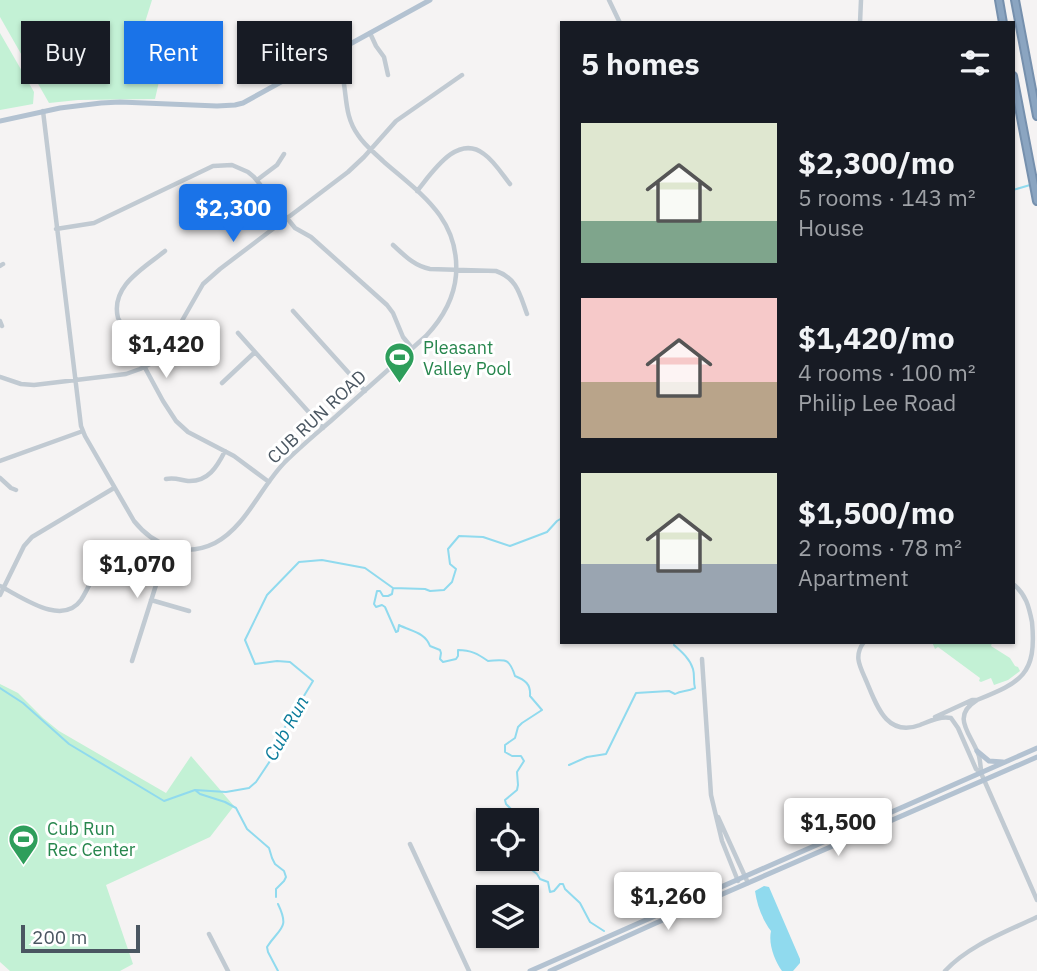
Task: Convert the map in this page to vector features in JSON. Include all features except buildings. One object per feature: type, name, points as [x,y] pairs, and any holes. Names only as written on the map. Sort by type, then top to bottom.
[{"type":"highway","points":[[999,0],[1003,21]]},
{"type":"highway","points":[[1015,0],[1037,116]]},
{"type":"highway","points":[[1015,87],[1037,200]]},
{"type":"main road","points":[[352,43],[430,0]]},
{"type":"main road","points":[[0,121],[60,108],[113,102],[235,105],[279,84]]},
{"type":"main road","points":[[530,971],[1037,748]]},
{"type":"main road","points":[[977,751],[989,761],[1006,762]]},
{"type":"main road","points":[[550,971],[1037,757]]},
{"type":"street","points":[[609,0],[619,21]]},
{"type":"street","points":[[860,21],[861,0]]},
{"type":"street","points":[[370,33],[384,57],[388,75]]},
{"type":"street","points":[[0,377],[28,385],[126,374],[145,367],[167,347],[205,282],[348,172],[396,121],[462,75]]},
{"type":"street","name":"CUB RUN ROAD","points":[[168,547],[198,548],[223,538],[238,523],[286,461],[440,320],[453,291],[456,257],[444,220],[432,205],[370,150],[356,133],[348,116],[343,84]]},
{"type":"street","points":[[43,111],[82,431],[140,528],[168,547],[132,661]]},
{"type":"street","points":[[417,191],[449,155],[464,148],[485,154],[510,184]]},
{"type":"street","points":[[257,180],[277,165],[284,154]]},
{"type":"street","points":[[57,229],[94,223],[213,166],[237,166],[257,180],[295,228],[311,237],[387,305],[403,337],[412,348]]},
{"type":"street","points":[[393,245],[422,267],[496,271],[506,275],[517,287],[527,314]]},
{"type":"street","points":[[165,251],[118,294],[118,318],[176,421],[188,432],[225,451],[269,482]]},
{"type":"street","points":[[293,311],[365,391]]},
{"type":"street","points":[[238,333],[323,428]]},
{"type":"street","points":[[222,383],[255,352]]},
{"type":"street","points":[[0,461],[82,431]]},
{"type":"street","points":[[166,479],[173,477],[195,481],[205,477],[216,467],[225,451]]},
{"type":"street","points":[[0,478],[16,490]]},
{"type":"street","points":[[0,595],[24,546],[32,537],[114,488]]},
{"type":"street","points":[[2,587],[48,610],[66,610],[81,600],[97,569]]},
{"type":"street","points":[[981,773],[977,751],[963,720],[965,709],[1023,676],[1032,661],[1035,646],[1026,598],[1015,586]]},
{"type":"street","points":[[151,600],[189,611]]},
{"type":"street","points":[[862,644],[858,661],[880,713],[894,726],[916,727],[977,700]]},
{"type":"street","points":[[702,659],[714,810],[722,841],[740,886]]},
{"type":"street","points":[[931,720],[942,717],[954,720],[976,769],[985,780],[1037,900]]},
{"type":"street","points":[[714,810],[748,883]]},
{"type":"street","points":[[410,844],[469,971]]},
{"type":"street","points":[[945,971],[970,950],[1037,917]]},
{"type":"street","points":[[209,934],[228,971]]},
{"type":"green space","points":[[0,0],[152,0],[145,21],[124,21],[124,84],[158,84],[155,99],[49,103],[38,84],[110,84],[110,21],[21,21],[21,54],[0,17]]},
{"type":"green space","points":[[0,33],[21,69],[21,84],[29,84],[34,92],[33,104],[0,110]]},
{"type":"green space","points":[[933,644],[992,644],[1010,658],[1020,671],[1008,680],[994,685],[991,678],[981,682],[980,678],[938,647],[935,649]]},
{"type":"green space","points":[[0,684],[18,693],[59,731],[166,793],[191,756],[234,806],[210,837],[106,885],[133,964],[120,971],[10,971],[0,962]]},
{"type":"water","points":[[764,886],[769,887],[800,959],[793,971],[782,971],[773,952],[771,931],[760,912],[755,891]]},
{"type":"waterway","name":"Cub Run","points":[[1015,189],[1037,183]]},
{"type":"waterway","name":"Cub Run","points":[[0,688],[23,703],[69,744],[164,801],[195,790],[226,792],[249,788],[278,749],[282,732],[313,681],[290,662],[255,664],[245,640],[267,595],[299,562],[322,560],[365,568],[393,588],[444,590],[452,582],[456,569],[450,564],[448,549],[459,536],[483,537],[510,546],[547,532],[560,519]]},
{"type":"waterway","points":[[393,588],[392,594],[388,596],[377,591],[374,604],[376,607],[385,607],[396,632],[399,625],[421,635],[430,646],[440,650],[440,659],[443,662],[456,659],[458,650],[474,653],[488,661],[506,661],[515,676],[527,683],[530,696],[542,710],[522,723],[515,738],[505,745],[505,752],[512,756],[521,756],[524,761],[517,772],[517,790],[505,800],[510,808]]},
{"type":"waterway","points":[[569,765],[587,757],[606,754],[636,693],[669,691],[675,694],[695,688],[692,665],[674,645]]},
{"type":"waterway","points":[[195,790],[236,808],[247,829],[269,848],[275,864],[284,871],[286,877],[276,889],[276,897]]},
{"type":"waterway","points":[[533,871],[540,879],[548,882],[550,892],[563,884],[580,903],[590,922],[604,931]]},
{"type":"waterway","points":[[278,904],[282,912],[282,927],[267,947],[278,971]]},
{"type":"place","name":"Pleasant Valley Pool","points":[[400,385]]},
{"type":"place","name":"Cub Run Rec Center","points":[[24,866]]}]
